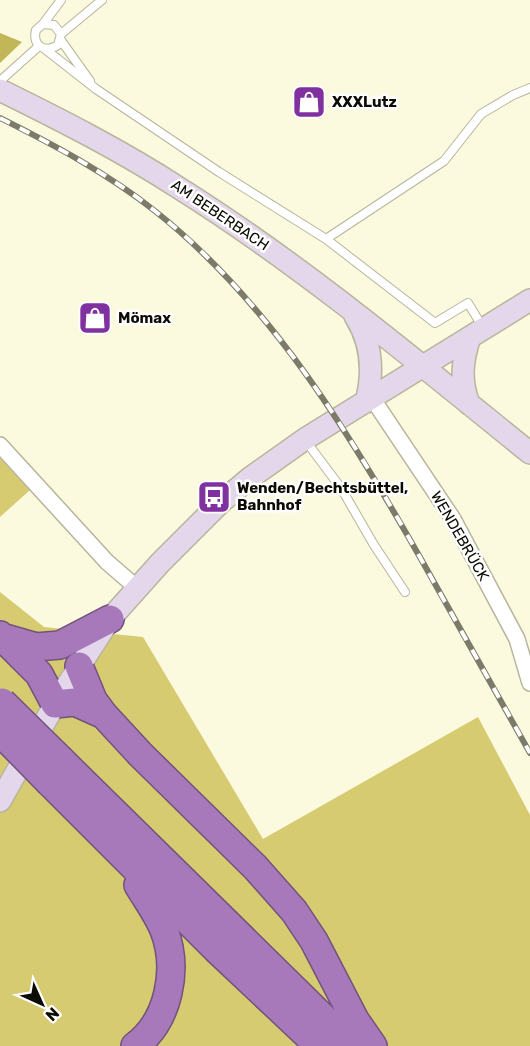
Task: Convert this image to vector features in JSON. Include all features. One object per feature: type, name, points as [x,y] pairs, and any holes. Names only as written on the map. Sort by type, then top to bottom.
[{"type":"highway","points":[[1,636],[36,647],[60,645],[111,619]]},
{"type":"highway","points":[[1,636],[39,674],[55,704],[75,702],[104,715]]},
{"type":"highway","points":[[79,666],[93,700],[104,715],[255,867],[294,911],[314,941],[355,1020],[373,1046]]},
{"type":"highway","points":[[1,701],[116,849],[216,949],[337,1042]]},
{"type":"highway","points":[[0,732],[56,772],[337,1042]]},
{"type":"highway","points":[[116,849],[164,931],[171,960],[170,984],[162,1013],[141,1042],[135,1046]]},
{"type":"main road","name":"AM BEBERBACH","points":[[0,90],[94,138],[179,187],[254,238],[351,311],[530,453]]},
{"type":"main road","points":[[0,801],[55,704],[111,619],[136,588],[220,503],[252,477],[305,440],[530,300]]},
{"type":"main road","points":[[351,311],[365,335],[371,359],[369,400]]},
{"type":"main road","points":[[469,404],[464,391],[462,370],[464,354],[477,333]]},
{"type":"street","name":"WENDEBRÜCK","points":[[369,400],[453,519],[517,639],[530,683]]},
{"type":"street","points":[[0,445],[107,562],[136,588]]},
{"type":"lane","points":[[61,0],[36,30],[35,34],[42,48],[96,89],[219,172],[326,239],[435,323],[468,303],[477,333]]},
{"type":"lane","points":[[0,81],[42,48],[52,49],[61,37],[102,0]]},
{"type":"lane","points":[[43,24],[54,25],[96,89]]},
{"type":"lane","points":[[326,239],[444,161],[481,114],[530,88]]},
{"type":"lane","points":[[305,440],[341,488],[405,592]]},
{"type":"shaded area","points":[[0,33],[22,42],[0,63]]},
{"type":"shaded area","points":[[0,458],[30,490],[0,517]]},
{"type":"shaded area","points":[[0,592],[44,627],[143,637],[263,839],[478,717],[530,815],[530,1046],[0,1046]]},
{"type":"railway","points":[[0,118],[80,160],[137,197],[197,247],[271,328],[305,372],[366,465],[530,753]]},
{"type":"place","name":"XXXLutz","points":[[309,102]]},
{"type":"place","name":"Mömax","points":[[95,318]]},
{"type":"place","name":"Wenden/Bechtsbüttel, Bahnhof","points":[[214,497]]}]
